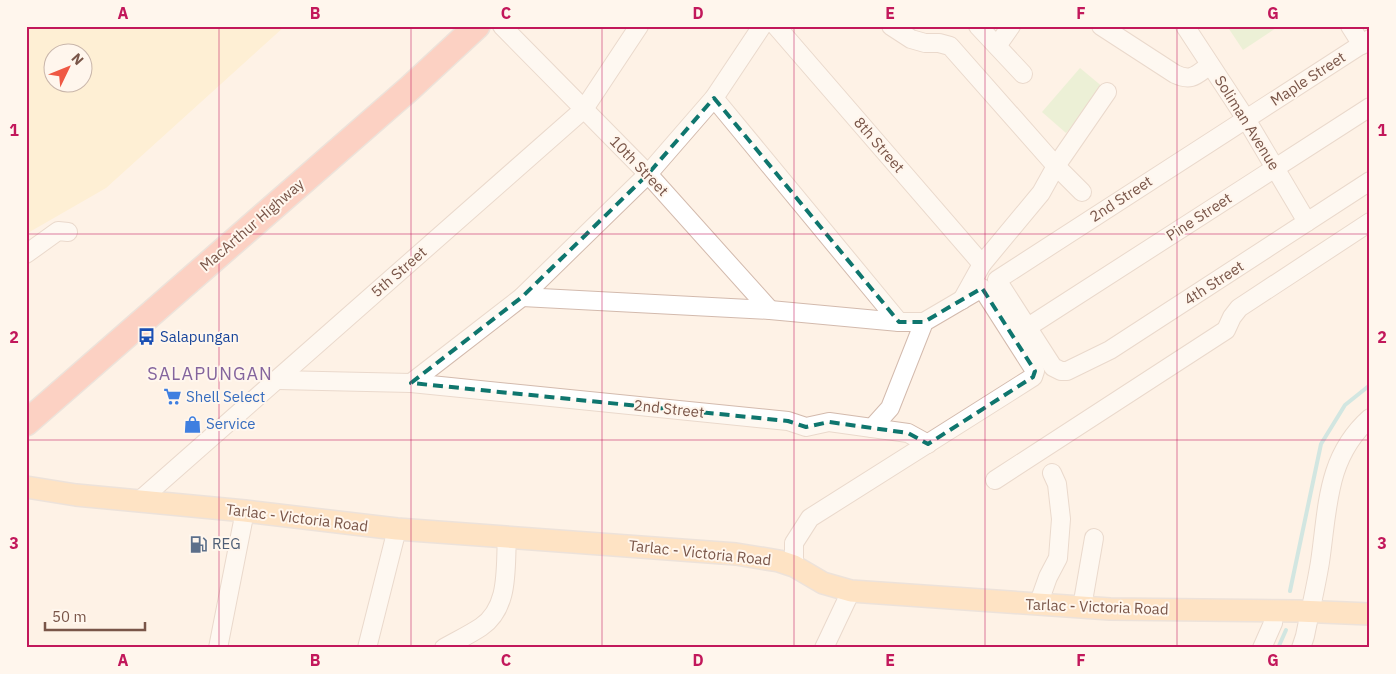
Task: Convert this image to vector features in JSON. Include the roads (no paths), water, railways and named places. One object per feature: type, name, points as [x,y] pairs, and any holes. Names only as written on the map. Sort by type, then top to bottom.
[{"type":"highway","name":"MacArthur Highway","points":[[26,424],[410,88],[477,26]]},
{"type":"main road","name":"Tarlac - Victoria Road","points":[[26,487],[76,495],[245,511],[397,529],[736,554],[779,561],[794,566],[823,583],[851,592],[1082,608],[1274,610],[1370,614]]},
{"type":"street","name":"10th Street","points":[[502,26],[648,174],[770,310]]},
{"type":"street","name":"5th Street","points":[[139,501],[584,109],[639,26]]},
{"type":"street","points":[[411,383],[522,297],[648,174],[714,98],[762,26]]},
{"type":"street","name":"8th Street","points":[[776,26],[982,264]]},
{"type":"street","points":[[891,26],[911,40],[950,46],[1056,166],[1082,192]]},
{"type":"street","points":[[978,26],[1022,74]]},
{"type":"street","points":[[997,46],[1011,26]]},
{"type":"street","points":[[1101,26],[1184,78],[1192,78],[1210,65]]},
{"type":"street","name":"Soliman Avenue","points":[[1185,26],[1276,167],[1307,222]]},
{"type":"street","points":[[1350,26],[1366,42]]},
{"type":"street","name":"Maple Street","points":[[1246,119],[1366,42]]},
{"type":"street","points":[[962,300],[982,264],[1040,194],[1056,166],[1107,92]]},
{"type":"street","points":[[714,98],[899,322]]},
{"type":"street","name":"Pine Street","points":[[1028,327],[1370,107]]},
{"type":"street","name":"2nd Street","points":[[924,322],[989,284],[1246,119]]},
{"type":"street","name":"4th Street","points":[[1028,327],[1053,367],[1061,371],[1067,371],[1110,350],[1370,181]]},
{"type":"street","points":[[995,480],[1226,330],[1232,316],[1239,308],[1370,222]]},
{"type":"street","points":[[26,254],[58,231],[68,232]]},
{"type":"street","points":[[989,284],[1028,327]]},
{"type":"street","points":[[794,566],[794,544],[810,518],[1033,377],[1035,371],[989,284]]},
{"type":"street","points":[[522,297],[770,310],[899,322],[924,322],[890,408],[872,428]]},
{"type":"street","name":"2nd Street","points":[[278,380],[411,383],[788,421],[806,427],[829,422],[908,433],[928,444]]},
{"type":"street","points":[[1301,648],[1306,636],[1320,564],[1334,473],[1340,454],[1352,437],[1370,418]]},
{"type":"street","points":[[1038,605],[1048,577],[1058,558],[1061,519],[1057,484],[1052,474]]},
{"type":"street","points":[[218,648],[245,511]]},
{"type":"street","points":[[367,648],[397,529]]},
{"type":"street","points":[[444,648],[483,626],[497,610],[503,598],[507,537]]},
{"type":"street","points":[[1082,608],[1094,538]]},
{"type":"street","points":[[824,648],[851,592]]},
{"type":"street","points":[[1262,648],[1273,623],[1274,610]]},
{"type":"waterway","points":[[1290,591],[1321,444],[1345,405],[1370,385]]},
{"type":"waterway","points":[[1278,648],[1286,630]]},
{"type":"place","name":"Salapungan","points":[[146,337]]},
{"type":"place","name":"Shell Select","points":[[172,397]]},
{"type":"place","name":"Service","points":[[192,424]]},
{"type":"place","name":"REG","points":[[198,544]]},
{"type":"district","name":"SALAPUNGAN","points":[[210,374]]}]
